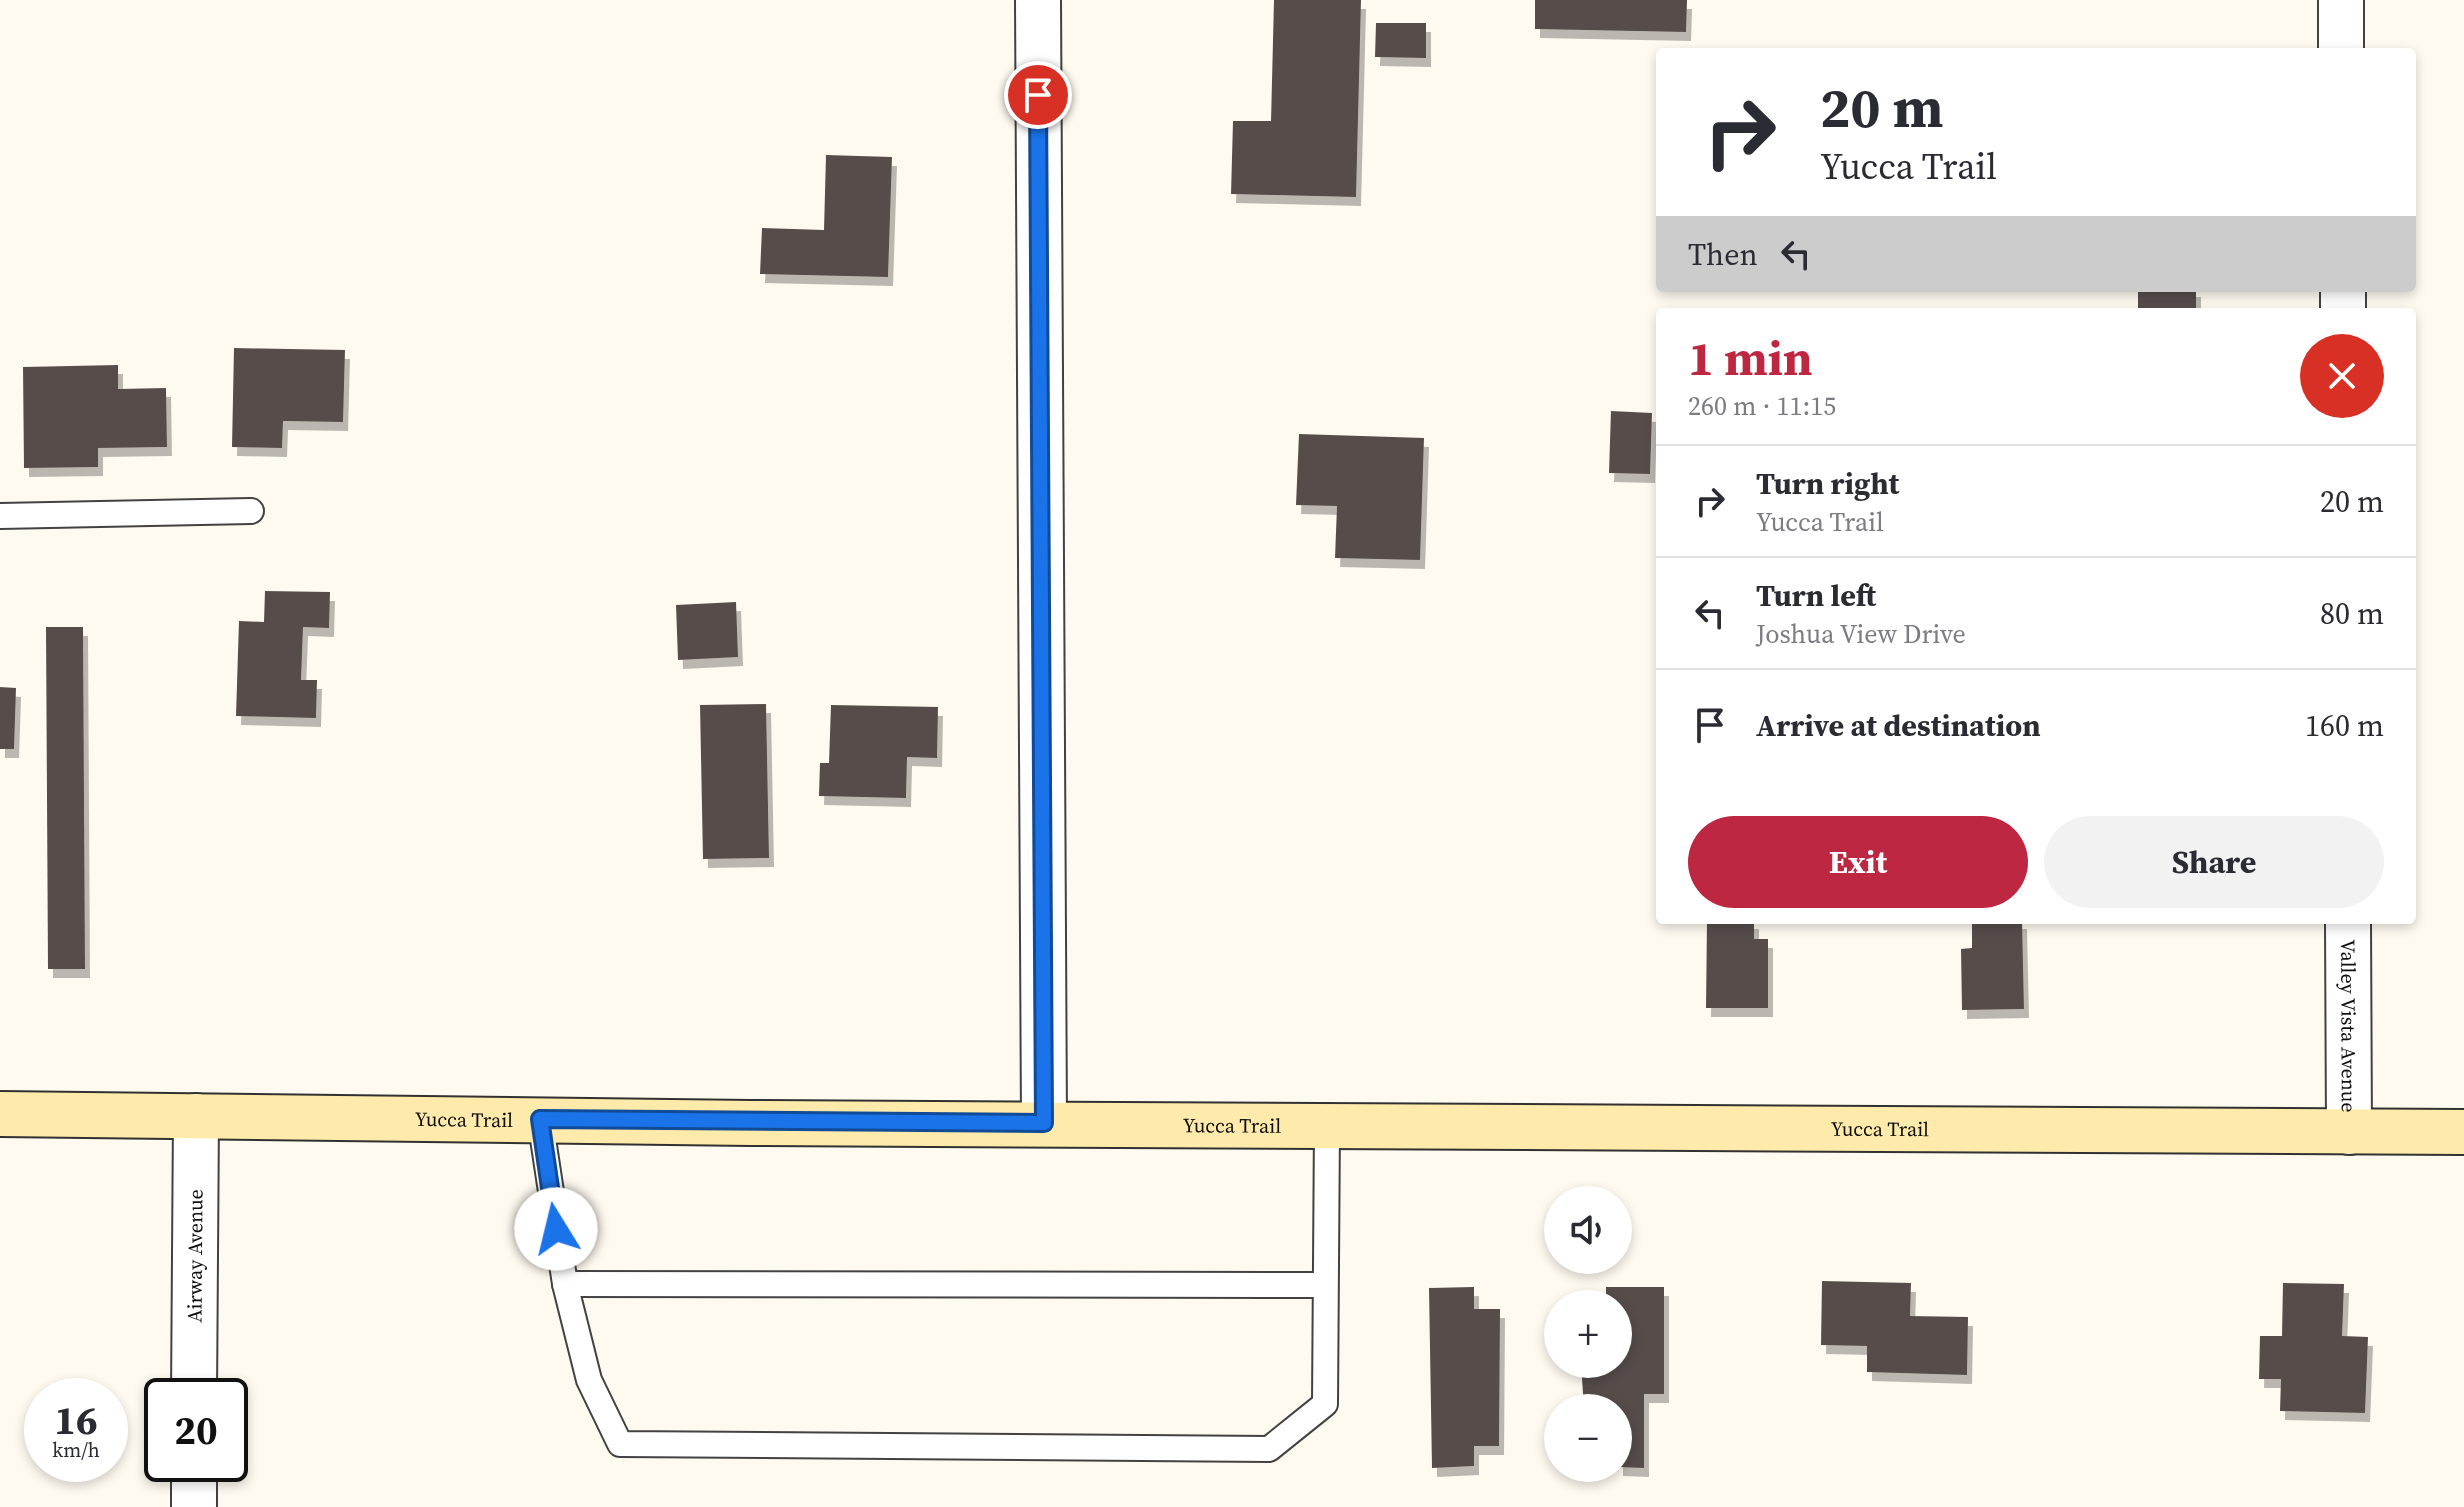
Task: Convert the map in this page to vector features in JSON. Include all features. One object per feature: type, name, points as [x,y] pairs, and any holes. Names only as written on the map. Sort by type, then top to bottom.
[{"type":"main road","name":"Yucca Trail","points":[[0,1114],[2464,1132]]},
{"type":"street","points":[[1038,0],[1044,1123]]},
{"type":"street","points":[[2341,0],[2341,48]]},
{"type":"street","name":"Valley Vista Avenue","points":[[2348,924],[2349,1132]]},
{"type":"street","name":"Airway Avenue","points":[[194,1378],[196,1116]]},
{"type":"street","points":[[194,1482],[194,1507]]},
{"type":"lane","points":[[0,516],[251,511]]},
{"type":"lane","points":[[540,1119],[565,1284],[589,1380],[620,1444],[1253,1449],[1269,1449],[1325,1404],[1327,1125]]},
{"type":"lane","points":[[565,1284],[1324,1285]]},
{"type":"building","points":[[1274,0],[1361,0],[1356,197],[1231,194],[1233,121],[1271,121]]},
{"type":"building","points":[[1535,0],[1687,0],[1686,32],[1535,29]]},
{"type":"building","points":[[1376,23],[1426,23],[1426,58],[1375,57]]},
{"type":"building","points":[[826,155],[892,157],[888,277],[760,274],[762,228],[824,230]]},
{"type":"building","points":[[2138,292],[2196,292],[2196,308],[2138,308]]},
{"type":"building","points":[[234,348],[345,350],[343,422],[283,421],[282,448],[232,447]]},
{"type":"building","points":[[118,365],[118,389],[166,388],[167,447],[98,448],[98,467],[24,468],[23,367]]},
{"type":"building","points":[[1611,411],[1652,413],[1650,474],[1609,473]]},
{"type":"building","points":[[1299,434],[1424,438],[1420,560],[1335,558],[1337,506],[1296,505]]},
{"type":"building","points":[[265,591],[330,592],[329,628],[303,627],[301,680],[317,680],[316,718],[236,716],[239,621],[264,622]]},
{"type":"building","points":[[736,602],[738,657],[678,660],[676,605]]},
{"type":"building","points":[[46,627],[83,627],[85,969],[48,969]]},
{"type":"building","points":[[0,687],[16,688],[14,749],[0,749]]},
{"type":"building","points":[[766,704],[769,858],[703,859],[700,705]]},
{"type":"building","points":[[831,705],[938,707],[937,758],[907,757],[906,798],[819,796],[820,763],[829,763]]},
{"type":"building","points":[[1707,924],[1754,924],[1754,939],[1768,939],[1768,1008],[1706,1008]]},
{"type":"building","points":[[1972,924],[2022,924],[2024,1009],[1962,1010],[1961,949],[1972,948]]},
{"type":"building","points":[[1822,1281],[1911,1283],[1910,1316],[1968,1317],[1967,1375],[1867,1372],[1867,1346],[1821,1345]]},
{"type":"building","points":[[2283,1283],[2344,1284],[2342,1336],[2368,1337],[2365,1413],[2280,1411],[2281,1379],[2259,1379],[2260,1336],[2282,1336]]},
{"type":"building","points":[[1474,1287],[1474,1309],[1500,1309],[1499,1446],[1474,1446],[1474,1466],[1432,1468],[1429,1288]]},
{"type":"building","points":[[1606,1287],[1664,1287],[1664,1394],[1644,1394],[1644,1468],[1632,1468],[1632,1394],[1583,1394],[1582,1378],[1632,1378],[1632,1290],[1606,1290]]},
{"type":"route","points":[[556,1229],[540,1119],[1044,1123],[1038,95]]}]
